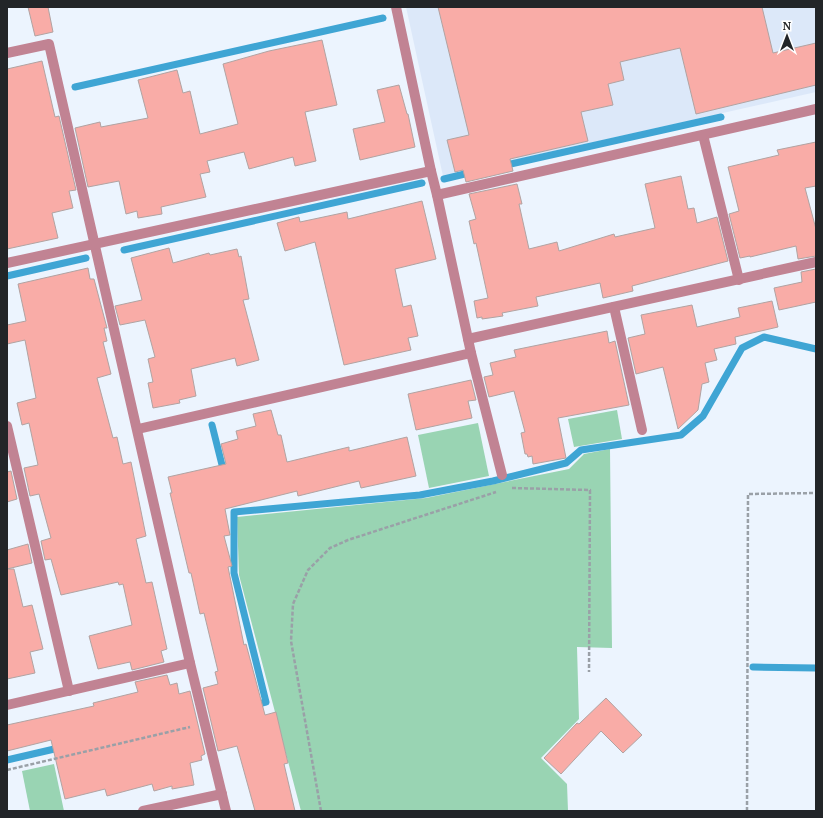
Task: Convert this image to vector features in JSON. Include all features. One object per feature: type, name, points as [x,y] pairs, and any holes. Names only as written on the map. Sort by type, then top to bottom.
[{"type":"street","points":[[396,7],[471,353],[504,482]]},
{"type":"street","points":[[7,53],[49,44],[138,429],[204,724],[226,811]]},
{"type":"street","points":[[437,195],[816,109]]},
{"type":"street","points":[[703,135],[739,280]]},
{"type":"street","points":[[7,263],[431,171]]},
{"type":"street","points":[[468,339],[816,262]]},
{"type":"street","points":[[614,307],[642,430]]},
{"type":"street","points":[[138,429],[471,353]]},
{"type":"street","points":[[8,431],[69,691]]},
{"type":"street","points":[[7,705],[190,663]]},
{"type":"street","points":[[143,811],[222,794]]},
{"type":"path","points":[[321,811],[291,641],[293,604],[308,570],[330,548],[504,482],[590,490],[589,672]]},
{"type":"path","points":[[747,811],[748,494],[816,493]]},
{"type":"path","points":[[7,770],[204,724]]},
{"type":"shaded area","points":[[406,7],[816,7],[816,92],[443,176]]},
{"type":"green space","points":[[617,410],[622,439],[574,447],[568,419]]},
{"type":"green space","points":[[478,423],[489,476],[429,488],[418,435]]},
{"type":"green space","points":[[610,449],[612,648],[577,647],[579,719],[541,758],[567,784],[568,811],[301,811],[239,575],[237,517],[426,498],[569,469],[584,454]]},
{"type":"green space","points":[[54,764],[64,811],[30,811],[22,771]]},
{"type":"building","points":[[28,7],[48,7],[53,32],[35,36]]},
{"type":"building","points":[[438,7],[762,7],[773,53],[816,43],[816,85],[696,114],[680,48],[620,62],[624,80],[608,84],[613,105],[581,112],[588,141],[510,159],[513,171],[466,182],[463,170],[455,172],[447,140],[469,135]]},
{"type":"building","points":[[322,40],[337,105],[305,112],[316,161],[295,166],[293,157],[249,169],[244,152],[207,161],[210,172],[200,174],[206,197],[161,207],[162,214],[138,218],[137,211],[126,214],[119,181],[88,187],[75,128],[100,122],[101,127],[148,118],[138,80],[177,70],[183,93],[190,91],[200,134],[238,124],[223,64],[269,51]]},
{"type":"building","points":[[42,61],[55,117],[59,116],[76,190],[69,191],[73,208],[52,213],[58,238],[7,249],[7,69]]},
{"type":"building","points":[[399,85],[408,114],[415,147],[360,160],[353,129],[385,122],[377,90]]},
{"type":"building","points":[[816,142],[816,186],[805,188],[816,229],[816,256],[798,259],[796,246],[740,258],[729,214],[739,211],[728,167],[779,155],[777,150]]},
{"type":"building","points":[[681,176],[688,209],[694,208],[697,223],[717,217],[728,261],[632,286],[633,291],[603,298],[600,283],[536,297],[538,306],[502,313],[503,316],[482,319],[482,317],[477,318],[474,301],[488,298],[476,243],[474,244],[469,221],[476,219],[469,194],[517,184],[522,204],[519,204],[529,249],[557,242],[559,251],[614,234],[615,237],[655,228],[645,184]]},
{"type":"building","points":[[422,201],[436,259],[395,269],[403,307],[411,305],[418,336],[408,338],[411,350],[344,365],[315,242],[285,251],[277,223],[299,217],[300,222],[347,212],[348,219]]},
{"type":"building","points":[[169,248],[173,263],[209,253],[210,255],[237,249],[239,257],[241,256],[249,299],[243,300],[259,360],[237,366],[235,358],[191,369],[196,396],[179,400],[180,403],[153,408],[148,383],[153,382],[148,359],[155,357],[145,320],[120,325],[115,306],[142,300],[131,258]]},
{"type":"building","points":[[88,268],[90,279],[94,279],[107,328],[104,328],[107,341],[103,342],[111,374],[97,378],[113,438],[117,437],[123,464],[131,462],[146,536],[136,539],[146,583],[152,582],[167,649],[161,651],[164,662],[132,670],[130,662],[98,669],[89,636],[132,625],[123,584],[119,585],[118,582],[61,595],[51,559],[45,560],[41,541],[51,538],[39,494],[30,496],[24,468],[38,465],[29,423],[22,425],[17,403],[36,398],[25,340],[7,344],[7,325],[26,321],[18,284]]},
{"type":"building","points":[[816,269],[816,302],[779,310],[774,288],[802,282],[801,272]]},
{"type":"building","points":[[772,301],[778,327],[735,337],[736,344],[714,349],[717,360],[705,363],[709,382],[702,384],[698,410],[678,429],[663,367],[636,374],[628,338],[645,334],[641,315],[692,305],[697,327],[740,317],[738,308]]},
{"type":"building","points":[[607,331],[609,343],[615,341],[629,405],[558,418],[566,458],[533,464],[532,456],[528,457],[527,454],[525,454],[521,433],[525,432],[514,391],[489,397],[484,377],[493,375],[490,363],[516,357],[514,350]]},
{"type":"building","points":[[471,380],[476,400],[468,401],[472,418],[416,430],[408,394]]},
{"type":"building","points":[[271,410],[278,435],[281,435],[287,462],[349,447],[349,451],[407,437],[416,476],[361,488],[359,481],[298,496],[297,491],[225,509],[230,535],[224,536],[232,566],[228,567],[244,645],[246,644],[265,715],[276,712],[288,763],[284,764],[295,811],[255,811],[237,746],[218,751],[203,688],[218,684],[215,672],[218,671],[204,613],[200,614],[191,573],[189,573],[170,493],[172,493],[168,477],[226,464],[221,444],[238,439],[236,431],[256,426],[253,414]]},
{"type":"building","points":[[11,471],[17,499],[7,502],[7,472]]},
{"type":"building","points":[[28,544],[32,563],[7,569],[7,550]]},
{"type":"building","points":[[7,569],[14,569],[23,607],[32,605],[43,649],[30,652],[35,673],[7,679]]},
{"type":"building","points":[[167,675],[170,685],[177,683],[179,694],[190,691],[205,754],[201,756],[202,760],[190,763],[194,785],[172,789],[172,786],[154,791],[152,784],[107,796],[105,789],[65,799],[51,740],[7,751],[7,725],[94,706],[93,703],[138,692],[135,682]]},
{"type":"building","points":[[606,698],[642,735],[623,753],[601,731],[561,774],[544,758],[577,723],[579,724]]},
{"type":"waterway","points":[[75,87],[383,18]]},
{"type":"waterway","points":[[502,166],[721,117]]},
{"type":"waterway","points":[[444,179],[473,172]]},
{"type":"waterway","points":[[124,250],[422,183]]},
{"type":"waterway","points":[[7,276],[86,258]]},
{"type":"waterway","points":[[254,705],[266,702],[234,573],[234,512],[420,495],[493,481],[566,463],[581,450],[681,435],[703,416],[742,348],[764,337],[816,349]]},
{"type":"waterway","points":[[212,425],[224,473]]},
{"type":"waterway","points":[[753,667],[816,668]]},
{"type":"waterway","points":[[7,760],[63,747]]}]
